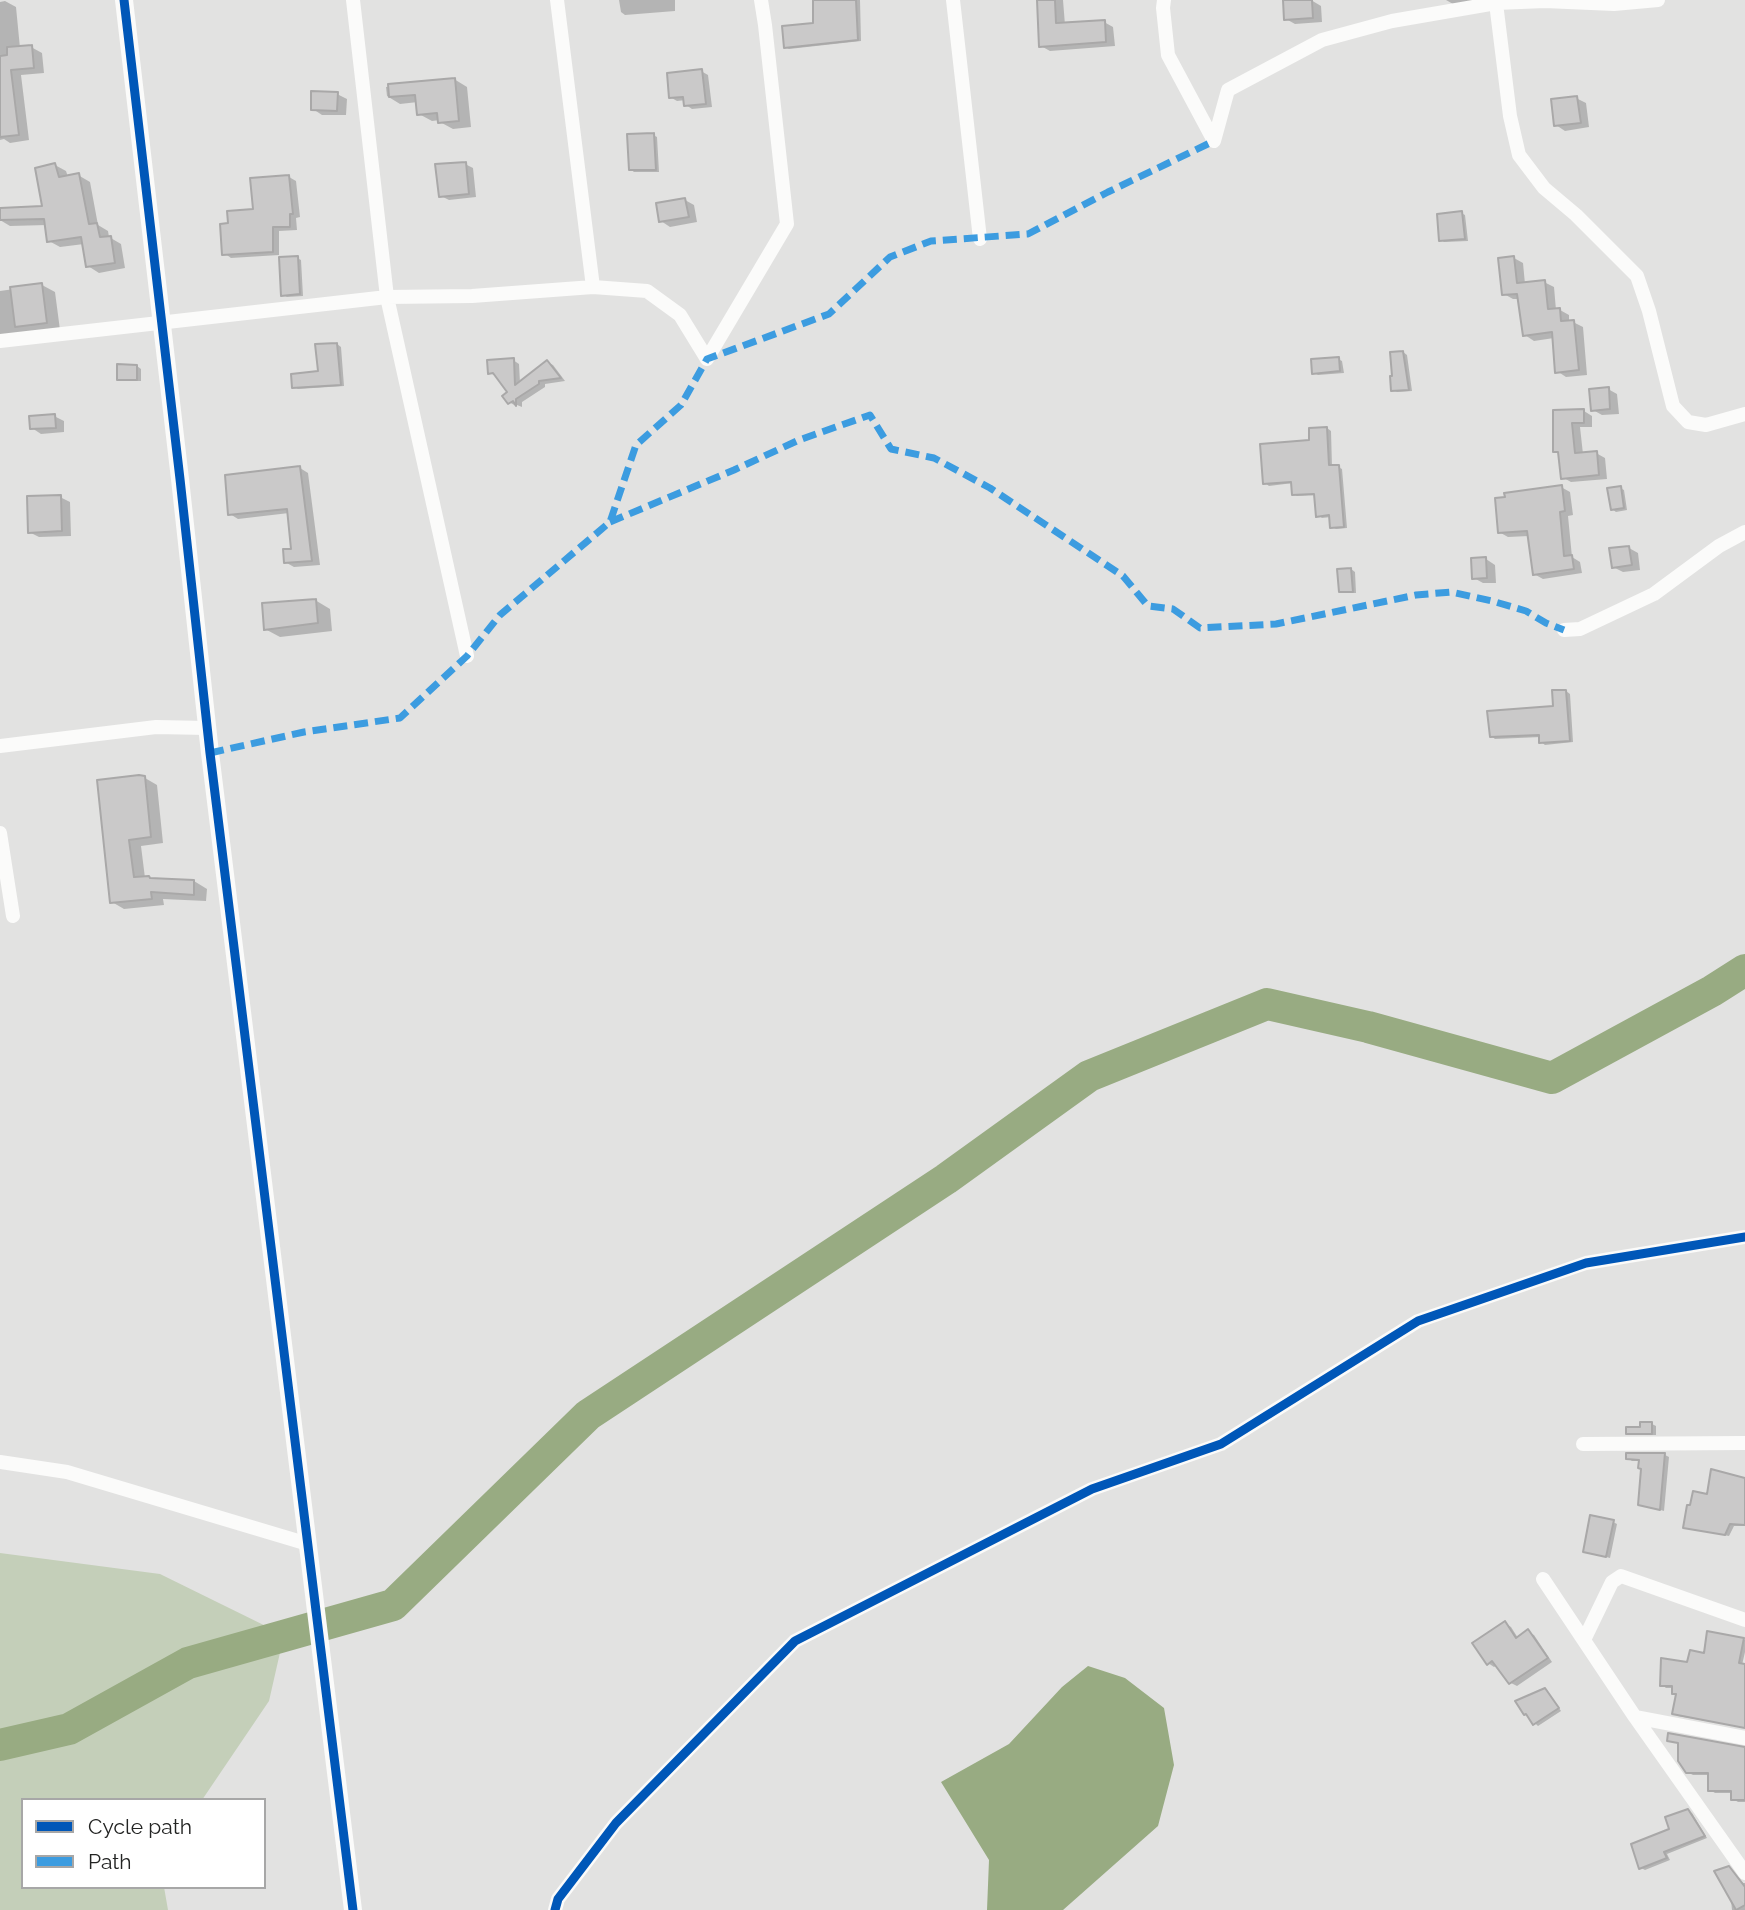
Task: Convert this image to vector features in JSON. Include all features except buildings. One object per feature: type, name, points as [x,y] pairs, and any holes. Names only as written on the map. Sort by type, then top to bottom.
[{"type":"street","points":[[124,0],[207,728],[353,1910]]},
{"type":"street","points":[[353,0],[387,298],[467,656]]},
{"type":"street","points":[[557,0],[593,287]]},
{"type":"street","points":[[0,341],[387,298],[472,296],[593,287],[647,291],[680,315],[707,359],[787,224],[761,0]]},
{"type":"street","points":[[953,0],[979,239]]},
{"type":"street","points":[[1164,0],[1168,55],[1214,141],[1228,90],[1322,40],[1392,21],[1496,3],[1545,1],[1614,4],[1658,0]]},
{"type":"street","points":[[1496,3],[1510,116],[1519,155],[1544,188],[1576,215],[1637,276],[1649,311],[1673,406],[1688,422],[1706,425],[1745,414]]},
{"type":"street","points":[[1564,630],[1580,629],[1654,594],[1719,546],[1745,532]]},
{"type":"street","points":[[0,746],[156,727],[207,728]]},
{"type":"street","points":[[0,833],[13,916]]},
{"type":"street","points":[[555,1910],[558,1899],[616,1823],[795,1641],[1092,1489],[1221,1444],[1418,1321],[1586,1263],[1745,1237]]},
{"type":"street","points":[[1583,1444],[1745,1443]]},
{"type":"street","points":[[0,1462],[67,1472],[308,1544]]},
{"type":"street","points":[[1584,1640],[1612,1582],[1620,1576],[1745,1620]]},
{"type":"street","points":[[1544,1579],[1635,1717],[1745,1873]]},
{"type":"street","points":[[1635,1717],[1745,1738]]},
{"type":"shaded area","points":[[0,1553],[160,1574],[284,1635],[269,1701],[203,1798],[21,1798],[21,1889],[164,1889],[168,1910],[0,1910]]},
{"type":"shaded area","points":[[1088,1666],[1125,1678],[1164,1708],[1174,1765],[1158,1826],[1063,1910],[987,1910],[989,1860],[941,1782],[1009,1744],[1062,1687]]},
{"type":"waterway","points":[[0,1745],[69,1729],[188,1663],[393,1605],[588,1415],[946,1179],[1089,1076],[1267,1004],[1368,1027],[1552,1078],[1712,991],[1745,970]]},
{"type":"marked path","points":[[210,753],[304,732],[400,718],[467,656],[500,615],[610,522],[636,445],[681,405],[707,359],[829,314],[890,257],[931,241],[1028,234],[1214,141]]},
{"type":"marked path","points":[[610,522],[799,440],[870,415],[891,449],[934,458],[990,488],[1123,576],[1148,606],[1173,609],[1200,628],[1276,624],[1416,595],[1451,592],[1526,611],[1564,630]]},
{"type":"cycle path","points":[[124,0],[210,753],[353,1910]]},
{"type":"cycle path","points":[[555,1910],[558,1899],[616,1823],[795,1641],[1092,1489],[1221,1444],[1418,1321],[1586,1263],[1745,1237]]}]
